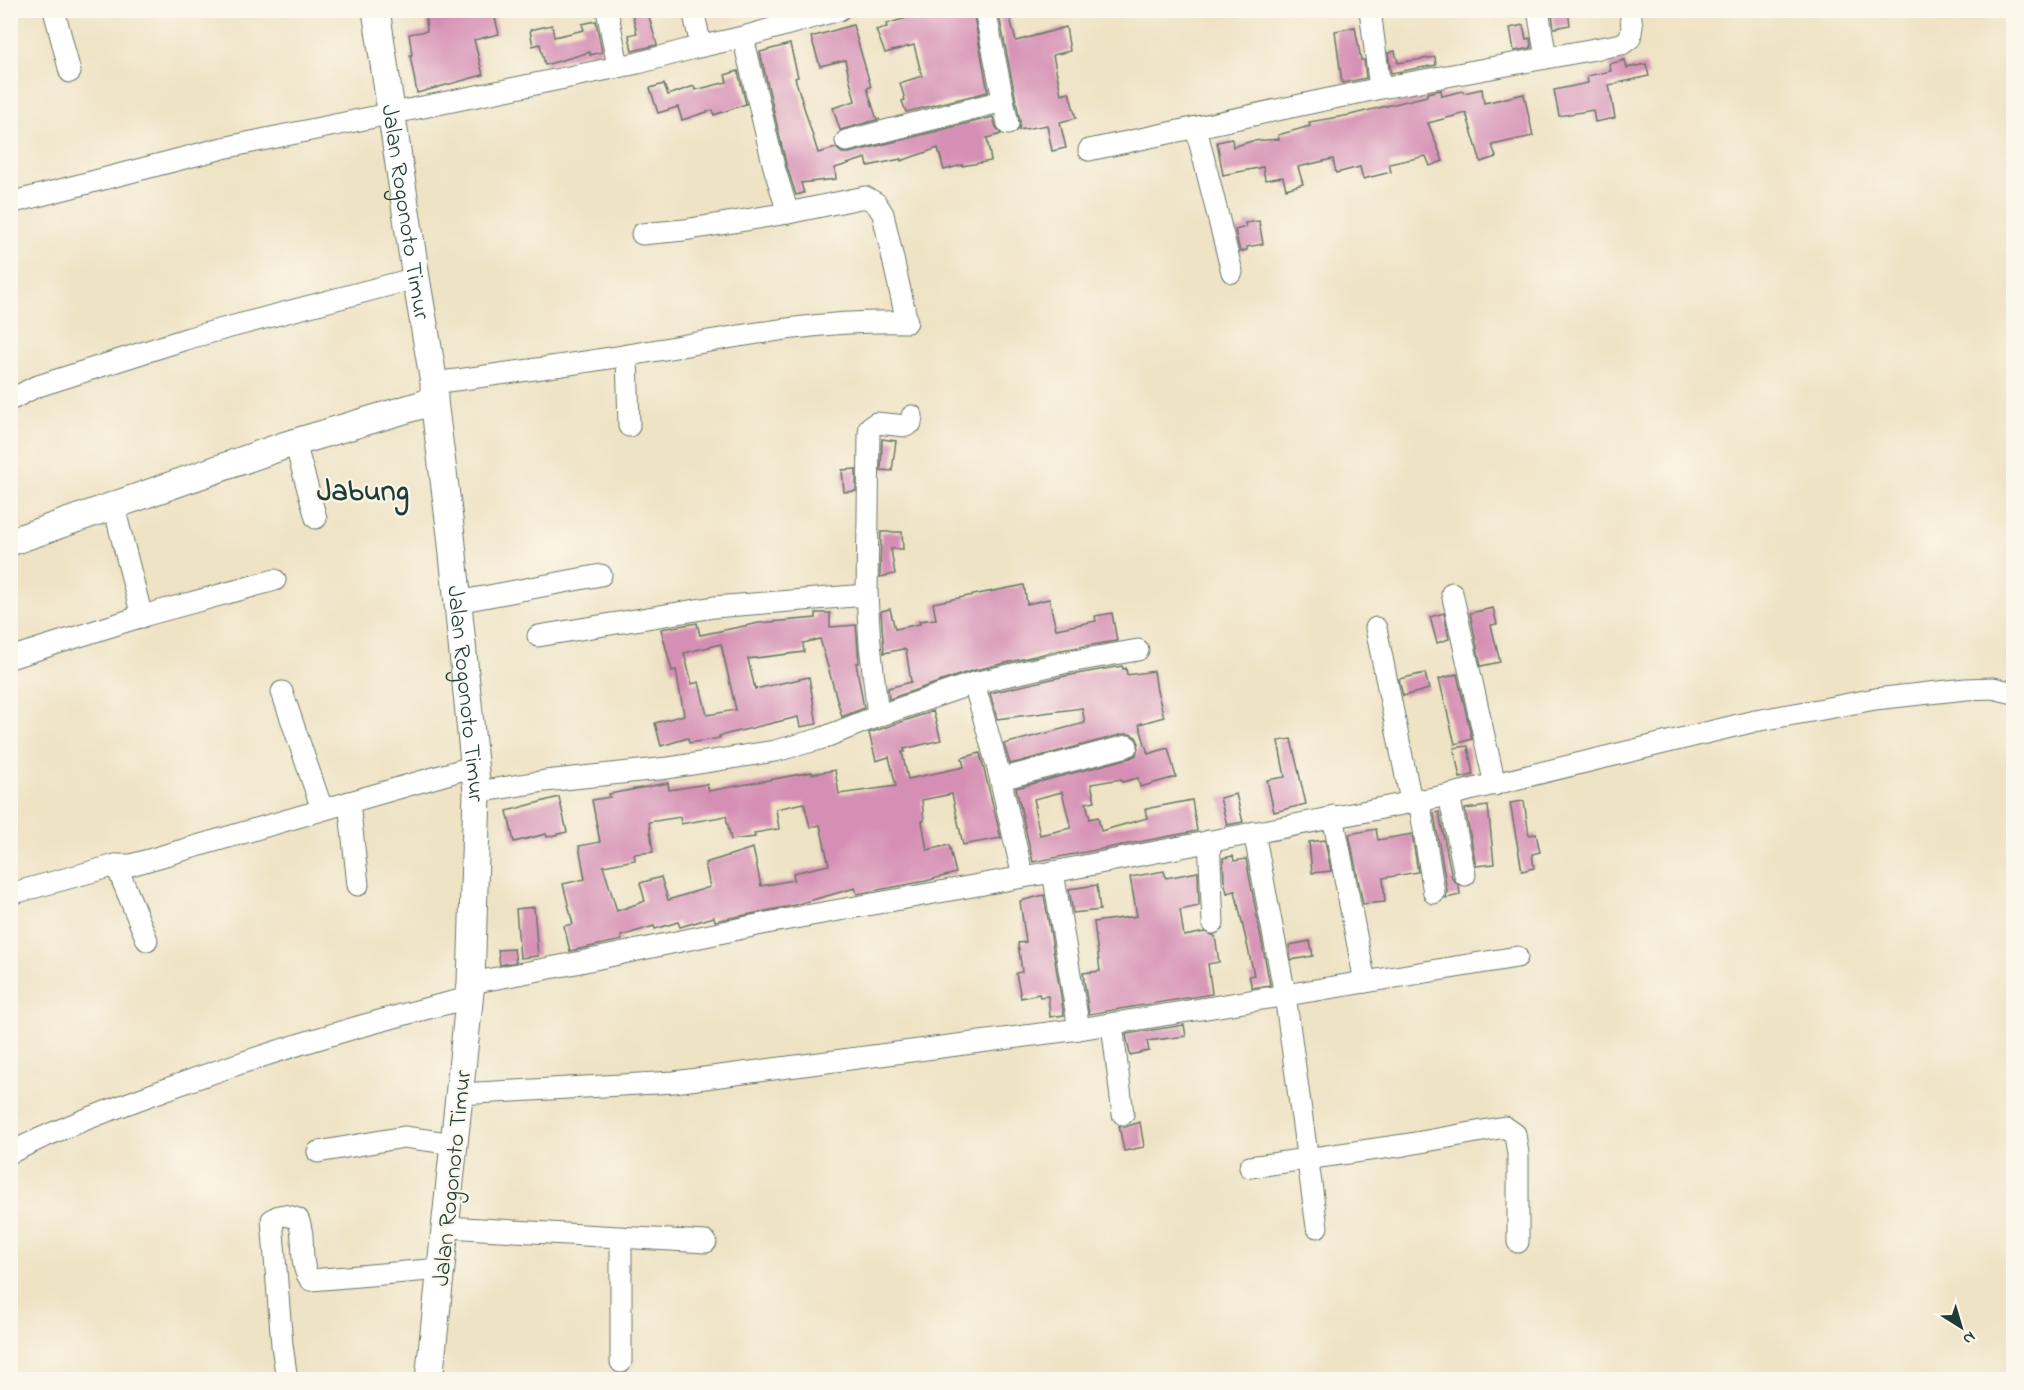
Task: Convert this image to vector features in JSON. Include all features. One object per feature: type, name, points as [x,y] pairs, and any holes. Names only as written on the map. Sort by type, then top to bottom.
[{"type":"street","points":[[54,10],[70,72]]},
{"type":"street","name":"Jalan Rogonoto Timur","points":[[376,10],[434,392],[476,779],[470,990],[429,1380]]},
{"type":"street","points":[[608,10],[618,66]]},
{"type":"street","points":[[693,10],[701,46]]},
{"type":"street","points":[[10,203],[223,148],[638,63],[701,46],[743,38],[838,10]]},
{"type":"street","points":[[985,10],[1008,124]]},
{"type":"street","points":[[1370,10],[1380,88]]},
{"type":"street","points":[[1538,10],[1546,58]]},
{"type":"street","points":[[1089,150],[1380,88],[1622,44],[1630,38],[1632,27],[1630,10]]},
{"type":"street","points":[[743,38],[774,168],[788,213]]},
{"type":"street","points":[[846,141],[1004,101]]},
{"type":"street","points":[[1196,128],[1232,272]]},
{"type":"street","points":[[10,542],[434,392],[738,336],[830,325],[908,322],[883,214],[876,203],[865,197],[788,213],[684,230],[642,234]]},
{"type":"street","points":[[10,400],[35,387],[156,348],[297,308],[416,278]]},
{"type":"street","points":[[627,356],[629,426]]},
{"type":"street","points":[[878,716],[867,594],[870,427],[876,423],[906,426],[910,423],[912,416]]},
{"type":"street","points":[[295,443],[316,518]]},
{"type":"street","points":[[114,507],[142,617]]},
{"type":"street","points":[[457,602],[601,575]]},
{"type":"street","points":[[10,658],[142,617],[275,580]]},
{"type":"street","points":[[1452,593],[1495,785]]},
{"type":"street","points":[[538,636],[714,607],[867,594]]},
{"type":"street","points":[[1376,628],[1434,893]]},
{"type":"street","points":[[10,894],[116,865],[130,865],[349,802],[476,779],[545,781],[668,768],[775,751],[820,740],[878,716],[974,683],[1063,663],[1138,650]]},
{"type":"street","points":[[974,683],[1001,779],[1023,877]]},
{"type":"street","points":[[10,1153],[85,1120],[188,1080],[470,990],[571,964],[767,923],[1053,872],[1449,795],[1755,721],[1864,701],[1966,689],[1993,688],[2013,693]]},
{"type":"street","points":[[282,692],[322,809]]},
{"type":"street","points":[[1001,779],[1127,746]]},
{"type":"street","points":[[1449,795],[1465,874]]},
{"type":"street","points":[[349,802],[358,885]]},
{"type":"street","points":[[1333,816],[1365,982]]},
{"type":"street","points":[[1254,832],[1285,995],[1317,1227]]},
{"type":"street","points":[[1209,841],[1213,923]]},
{"type":"street","points":[[116,865],[147,940]]},
{"type":"street","points":[[1053,872],[1079,1029]]},
{"type":"street","points":[[460,1094],[674,1082],[1079,1029],[1517,957]]},
{"type":"street","points":[[1112,1024],[1123,1114]]},
{"type":"street","points":[[1250,1167],[1404,1145],[1505,1126],[1515,1134],[1518,1154],[1518,1242]]},
{"type":"street","points":[[318,1152],[404,1137],[455,1144]]},
{"type":"street","points":[[287,1380],[272,1220],[279,1215],[288,1215],[298,1219],[303,1230],[304,1268],[311,1280],[441,1269]]},
{"type":"street","points":[[446,1227],[706,1242]]},
{"type":"street","points":[[621,1238],[621,1362]]},
{"type":"building","points":[[425,10],[493,10],[499,34],[474,40],[483,75],[417,93],[410,55],[412,55],[409,34],[427,31]]},
{"type":"building","points":[[631,10],[647,10],[657,45],[632,51],[629,35],[637,33]]},
{"type":"building","points":[[908,10],[973,10],[988,92],[906,112],[900,83],[922,76],[914,45],[885,53],[876,30],[887,27],[886,24],[910,17]]},
{"type":"building","points":[[998,10],[1008,10],[1016,41],[1066,27],[1070,51],[1053,55],[1061,94],[1069,92],[1076,118],[1060,122],[1066,148],[1052,151],[1047,125],[1019,130],[1020,121]]},
{"type":"building","points":[[1568,11],[1570,25],[1554,28],[1552,14]]},
{"type":"building","points":[[596,21],[602,52],[590,55],[590,52],[545,65],[540,44],[533,46],[530,30],[552,25],[554,37],[584,30],[582,24]]},
{"type":"building","points":[[853,25],[871,87],[867,88],[877,120],[840,130],[833,108],[855,101],[845,60],[820,66],[811,37]]},
{"type":"building","points":[[1523,25],[1526,39],[1530,38],[1531,48],[1514,51],[1510,28]]},
{"type":"building","points":[[1355,27],[1361,60],[1364,60],[1366,78],[1342,83],[1335,31]]},
{"type":"building","points":[[790,44],[798,77],[795,78],[818,153],[836,148],[842,153],[849,153],[993,117],[1001,134],[987,138],[991,161],[944,170],[938,148],[901,161],[901,159],[868,166],[866,158],[835,168],[836,179],[801,183],[804,193],[796,195],[786,164],[760,52]]},
{"type":"building","points":[[1395,51],[1398,63],[1435,57],[1436,65],[1391,73],[1388,53]]},
{"type":"building","points":[[1625,60],[1627,68],[1646,64],[1649,76],[1609,85],[1615,118],[1595,122],[1593,110],[1559,116],[1554,90],[1588,83],[1587,76],[1611,71],[1609,64]]},
{"type":"building","points":[[738,71],[746,104],[714,115],[713,110],[682,120],[678,107],[658,113],[650,88],[664,84],[668,95],[694,86],[695,90],[727,82],[725,75]]},
{"type":"building","points":[[1482,89],[1484,103],[1524,94],[1533,136],[1492,145],[1496,157],[1481,162],[1466,113],[1428,123],[1443,161],[1430,166],[1426,156],[1389,164],[1391,172],[1363,179],[1360,167],[1336,173],[1333,159],[1298,167],[1303,184],[1286,189],[1283,177],[1265,180],[1263,167],[1223,175],[1217,142],[1232,139],[1233,147],[1252,141],[1279,139],[1278,135],[1310,126],[1309,122],[1350,115],[1427,96],[1427,93],[1441,90],[1442,96]]},
{"type":"building","points":[[1259,221],[1263,244],[1247,247],[1247,250],[1240,252],[1235,230],[1246,227],[1245,223]]},
{"type":"building","points":[[882,439],[896,441],[892,471],[881,470]]},
{"type":"building","points":[[856,469],[856,491],[844,492],[842,470]]},
{"type":"building","points":[[881,532],[902,532],[903,549],[891,549],[895,574],[880,577]]},
{"type":"building","points":[[1024,585],[1027,604],[1049,599],[1056,629],[1096,621],[1095,616],[1112,613],[1117,641],[1061,650],[971,671],[889,699],[888,688],[911,682],[906,650],[884,653],[881,611],[890,609],[895,629],[920,624],[919,621],[936,619],[933,603]]},
{"type":"building","points":[[1493,608],[1497,624],[1491,625],[1500,662],[1481,666],[1470,613]]},
{"type":"building","points":[[816,613],[830,613],[830,627],[856,625],[859,663],[856,663],[864,708],[842,717],[820,639],[803,643],[804,652],[748,659],[755,689],[809,677],[817,724],[800,727],[798,717],[719,736],[720,738],[689,743],[688,738],[661,746],[655,723],[684,715],[676,670],[672,671],[661,629],[697,623],[700,635],[759,623],[816,618]],"holes":[[[721,644],[736,710],[707,715],[699,682],[692,684],[684,653]]]},
{"type":"building","points":[[1444,613],[1449,639],[1437,643],[1430,617]]},
{"type":"building","points":[[1122,666],[1123,669],[1126,668],[1127,675],[1154,671],[1164,717],[1139,724],[1148,754],[1168,748],[1176,777],[1140,787],[1138,778],[1122,782],[1121,779],[1091,784],[1095,801],[1086,803],[1090,819],[1098,817],[1101,831],[1147,818],[1145,809],[1192,800],[1197,831],[1033,862],[1016,788],[1130,758],[1136,755],[1139,743],[1136,737],[1124,734],[1010,764],[1004,744],[1085,723],[1082,708],[997,719],[990,693]],"holes":[[[1062,792],[1071,828],[1040,835],[1034,799]]]},
{"type":"building","points":[[1425,673],[1429,689],[1403,696],[1399,679]]},
{"type":"building","points":[[1457,674],[1472,739],[1455,744],[1439,679]]},
{"type":"building","points":[[933,711],[941,740],[904,749],[905,752],[902,752],[908,779],[964,767],[962,758],[980,753],[1001,838],[963,845],[952,794],[922,800],[924,821],[922,821],[927,850],[949,845],[956,873],[857,894],[855,888],[791,906],[715,921],[714,917],[680,927],[678,922],[655,929],[654,926],[621,936],[622,940],[570,951],[564,926],[573,924],[563,884],[585,879],[579,846],[600,842],[592,800],[610,797],[609,794],[668,783],[669,790],[707,784],[709,791],[812,772],[812,774],[835,770],[839,794],[896,786],[889,757],[876,761],[869,733]],"holes":[[[804,803],[810,827],[820,825],[829,865],[793,873],[794,880],[761,886],[753,848],[705,863],[710,887],[668,900],[661,877],[640,883],[645,901],[617,911],[603,866],[635,860],[634,854],[653,852],[649,822],[680,817],[681,824],[726,816],[731,840],[755,837],[754,833],[779,829],[776,809]]]},
{"type":"building","points":[[1291,739],[1306,804],[1274,812],[1267,780],[1285,777],[1278,741]]},
{"type":"building","points":[[1468,746],[1473,775],[1460,778],[1454,748]]},
{"type":"building","points":[[1236,794],[1243,822],[1227,825],[1220,798]]},
{"type":"building","points":[[559,797],[567,832],[547,837],[546,834],[514,842],[507,811]]},
{"type":"building","points":[[1524,801],[1529,835],[1536,834],[1540,852],[1532,854],[1534,868],[1522,871],[1510,803]]},
{"type":"building","points":[[1488,806],[1494,864],[1476,866],[1465,809]]},
{"type":"building","points":[[1439,812],[1452,878],[1459,886],[1460,895],[1446,898],[1447,891],[1434,813]]},
{"type":"building","points":[[1376,829],[1378,840],[1412,834],[1418,872],[1383,878],[1385,902],[1363,904],[1349,834]]},
{"type":"building","points":[[1325,840],[1331,871],[1312,873],[1309,842]]},
{"type":"building","points":[[1233,856],[1234,861],[1246,859],[1270,985],[1252,988],[1249,976],[1254,975],[1235,891],[1227,893],[1224,880],[1223,858]]},
{"type":"building","points":[[1164,871],[1166,878],[1198,872],[1199,906],[1180,910],[1184,936],[1205,932],[1215,936],[1219,962],[1208,964],[1212,994],[1089,1014],[1083,973],[1100,971],[1094,922],[1137,916],[1130,877]]},
{"type":"building","points":[[1097,885],[1100,910],[1073,913],[1069,889]]},
{"type":"building","points":[[1044,895],[1064,1015],[1050,1017],[1048,996],[1040,997],[1039,994],[1021,998],[1016,973],[1022,972],[1018,943],[1026,942],[1020,901]]},
{"type":"building","points":[[534,907],[538,956],[520,958],[516,909]]},
{"type":"building","points":[[1310,941],[1313,956],[1291,960],[1289,945]]},
{"type":"building","points":[[514,949],[516,962],[500,965],[498,950]]},
{"type":"building","points":[[1184,1025],[1186,1036],[1147,1041],[1149,1051],[1130,1055],[1126,1034]]},
{"type":"building","points":[[1140,1122],[1144,1147],[1124,1151],[1119,1126],[1125,1127]]},
{"type":"district","name":"Jabung","points":[[363,490]]}]
